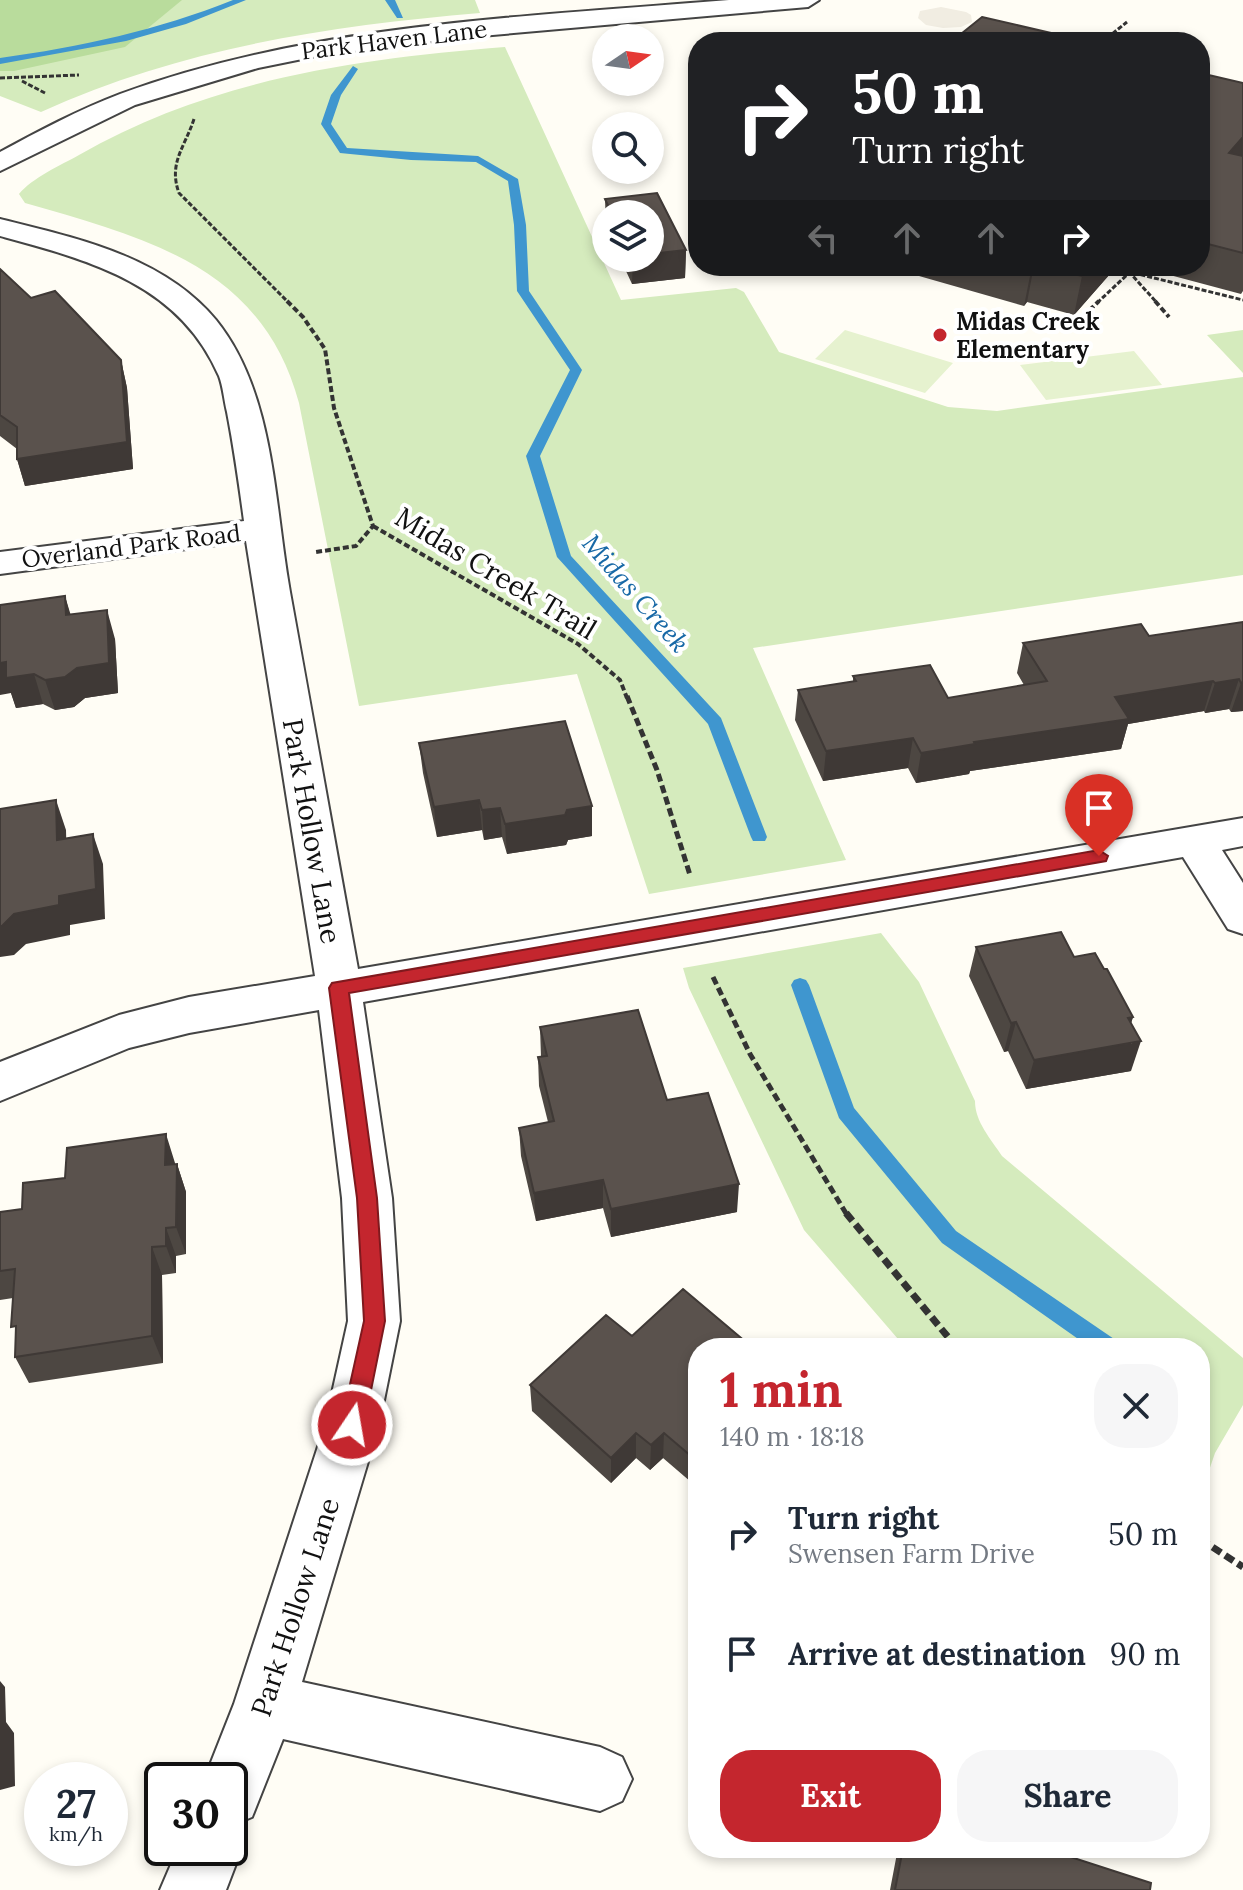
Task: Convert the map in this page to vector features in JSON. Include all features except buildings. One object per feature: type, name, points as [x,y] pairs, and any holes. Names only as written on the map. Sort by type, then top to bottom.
[{"type":"street","name":"Park Haven Lane","points":[[0,163],[102,110],[195,76],[245,62],[360,41],[666,6],[808,0]]},
{"type":"street","name":"Park Hollow Lane","points":[[0,227],[92,252],[156,282],[204,325],[235,377],[251,451],[261,529],[339,988],[367,1198],[374,1321],[352,1425],[265,1704],[243,1762]]},
{"type":"street","name":"Overland Park Road","points":[[0,563],[261,529]]},
{"type":"street","points":[[0,1082],[119,1033],[189,1015],[1243,832]]},
{"type":"street","points":[[1194,840],[1243,918]]},
{"type":"street","points":[[265,1704],[600,1779]]},
{"type":"street","points":[[193,1890],[203,1866]]},
{"type":"path","points":[[1114,32],[1127,22]]},
{"type":"path","points":[[0,78],[80,75]]},
{"type":"path","points":[[18,79],[43,91],[50,98]]},
{"type":"path","name":"Midas Creek Trail","points":[[195,117],[174,162],[172,176],[179,193],[303,317],[325,349],[334,408],[373,526],[578,644],[620,680],[657,770],[690,875]]},
{"type":"path","points":[[1070,329],[1126,276]]},
{"type":"path","points":[[1133,276],[1169,317]]},
{"type":"path","points":[[1146,276],[1243,300]]},
{"type":"path","name":"Midas Creek Trail","points":[[323,551],[356,546],[373,526]]},
{"type":"path","points":[[713,977],[750,1054],[848,1216],[949,1338]]},
{"type":"path","points":[[1210,1546],[1243,1567]]},
{"type":"green space","points":[[0,0],[475,0],[480,13],[367,25],[256,43],[147,71],[41,112],[0,96]]},
{"type":"green space","points":[[0,0],[182,0],[125,47],[14,71],[0,71]]},
{"type":"green space","points":[[505,47],[592,237],[592,272],[608,272],[621,300],[736,288],[744,292],[779,352],[948,407],[997,411],[1243,377],[1243,575],[753,648],[846,860],[649,894],[577,674],[359,706],[299,403],[282,357],[258,319],[228,289],[194,265],[114,230],[25,203],[19,194],[47,172],[129,129],[180,108],[286,77],[340,66]]},
{"type":"green space","points":[[845,330],[953,363],[925,393],[815,359]]},
{"type":"green space","points":[[1243,330],[1243,373],[1207,335]]},
{"type":"green space","points":[[1134,351],[1162,385],[1046,400],[1020,365]]},
{"type":"green space","points":[[881,933],[919,982],[975,1101],[981,1123],[1002,1156],[1243,1358],[1243,1405],[1215,1453],[1210,1468],[1210,1338],[897,1338],[804,1230],[689,988],[683,968]]},
{"type":"shaded area","points":[[941,7],[966,12],[971,15],[972,22],[961,27],[943,28],[926,25],[918,18],[920,11]]},
{"type":"waterway","name":"Midas Creek","points":[[0,61],[122,39],[183,22],[241,0]]},
{"type":"waterway","name":"Midas Creek","points":[[390,0],[400,16]]},
{"type":"waterway","name":"Midas Creek","points":[[353,69],[336,95],[326,124],[344,151],[478,159],[513,179],[520,225],[523,291],[576,370],[533,456],[564,557],[715,722],[759,837]]},
{"type":"waterway","name":"Midas Creek","points":[[800,985],[846,1112],[949,1237],[1095,1338]]},
{"type":"place","name":"Midas Creek Elementary","points":[[940,335]]},
{"type":"route","points":[[352,1425],[374,1321],[367,1198],[339,988],[1099,856]]}]
